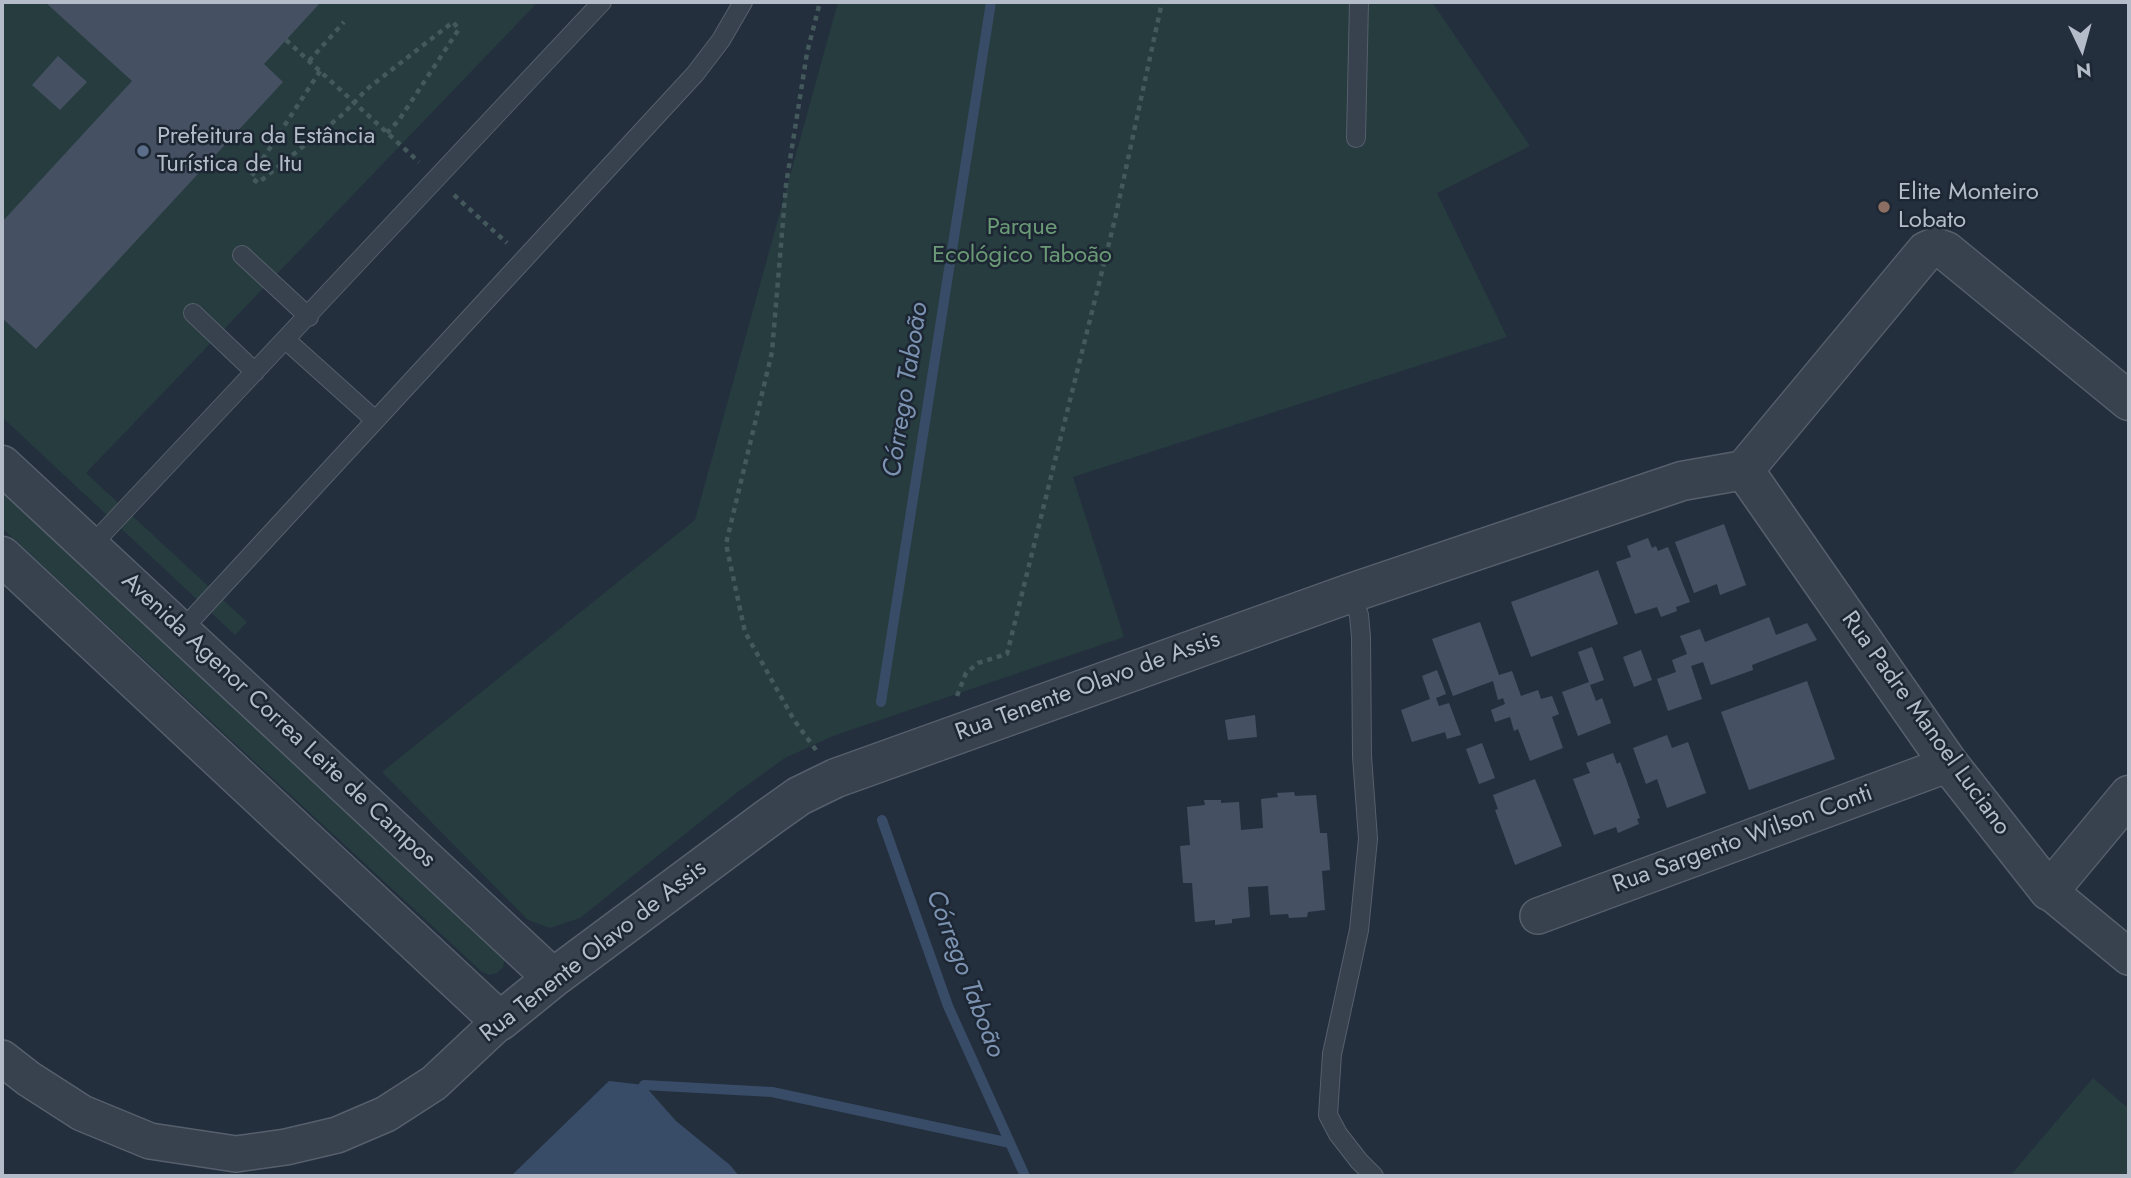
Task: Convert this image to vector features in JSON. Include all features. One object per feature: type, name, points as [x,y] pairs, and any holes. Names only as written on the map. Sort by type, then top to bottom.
[{"type":"street","points":[[1744,470],[1926,251],[1936,247],[1946,251],[2129,401]]},
{"type":"street","name":"Avenida Agenor Correa Leite de Campos","points":[[2,465],[552,978]]},
{"type":"street","name":"Rua Tenente Olavo de Assis","points":[[2,1058],[82,1113],[150,1141],[227,1165],[337,1135],[386,1114],[434,1083],[500,1021],[552,978],[799,796],[836,778],[1351,593],[1682,481],[1744,470]]},
{"type":"street","name":"Rua Padre Manoel Luciano","points":[[1744,470],[1949,764],[2049,891],[2129,957]]},
{"type":"street","points":[[2,556],[500,1021]]},
{"type":"street","name":"Rua Sargento Wilson Conti","points":[[1538,916],[1949,764]]},
{"type":"street","points":[[2049,891],[2129,795]]},
{"type":"lane","points":[[90,547],[309,317],[602,2]]},
{"type":"lane","points":[[181,631],[695,74],[721,40],[743,2]]},
{"type":"lane","points":[[1356,138],[1359,2]]},
{"type":"lane","points":[[242,255],[309,317]]},
{"type":"lane","points":[[193,313],[256,372]]},
{"type":"lane","points":[[286,340],[375,420]]},
{"type":"lane","points":[[1351,593],[1359,615],[1361,637],[1362,756],[1368,839],[1359,930],[1332,1054],[1328,1115],[1338,1134],[1374,1176]]},
{"type":"path","points":[[820,2],[807,53],[786,185],[772,352],[726,544],[745,632],[794,720],[836,778]]},
{"type":"path","points":[[940,740],[966,673],[978,663],[1007,654],[1115,219],[1162,2]]},
{"type":"path","points":[[309,61],[344,22]]},
{"type":"path","points":[[286,40],[320,71],[354,103],[386,132],[399,120],[459,29],[453,22],[366,89],[354,103],[342,115],[258,183],[251,177],[320,71]]},
{"type":"green space","points":[[2,2],[538,2],[86,473],[247,622],[235,635],[2,417]]},
{"type":"green space","name":"Parque Ecológico Taboão","points":[[838,2],[1432,2],[1530,146],[1437,193],[1507,337],[1073,477],[1124,637],[833,736],[785,758],[739,791],[580,918],[550,928],[528,920],[382,772],[695,520]]},
{"type":"green space","points":[[2,488],[505,959],[503,967],[497,973],[489,975],[481,971],[2,528]]},
{"type":"green space","points":[[2093,1078],[2129,1109],[2129,1176],[2010,1176]]},
{"type":"water","points":[[609,1081],[644,1085],[676,1121],[730,1165],[739,1176],[511,1176]]},
{"type":"building","name":"Prefeitura da Estância Turística de Itu","points":[[45,2],[321,2],[264,64],[283,82],[36,349],[2,318],[2,222],[132,81]]},
{"type":"building","points":[[58,56],[87,82],[60,110],[32,85]]},
{"type":"building","points":[[1724,524],[1746,585],[1720,595],[1717,584],[1694,593],[1675,542]]},
{"type":"building","points":[[1648,538],[1652,548],[1656,546],[1658,551],[1668,547],[1690,602],[1661,617],[1657,607],[1635,614],[1616,562],[1631,557],[1627,546]]},
{"type":"building","points":[[1598,570],[1618,624],[1531,657],[1511,602]]},
{"type":"building","points":[[1769,617],[1776,635],[1807,623],[1817,640],[1752,665],[1753,670],[1711,685],[1703,662],[1691,666],[1702,699],[1668,711],[1657,679],[1676,672],[1672,660],[1687,654],[1680,636],[1700,629],[1705,642]]},
{"type":"building","points":[[1480,622],[1499,675],[1512,671],[1521,696],[1538,690],[1541,699],[1552,696],[1559,714],[1552,717],[1563,748],[1530,761],[1518,729],[1514,731],[1510,717],[1495,722],[1491,710],[1505,704],[1503,698],[1498,700],[1493,681],[1453,696],[1432,639]]},
{"type":"building","points":[[1592,647],[1604,680],[1590,685],[1596,701],[1602,698],[1611,723],[1578,736],[1562,692],[1589,682],[1578,652]]},
{"type":"building","points":[[1641,650],[1652,680],[1634,687],[1623,657]]},
{"type":"building","points":[[1437,670],[1446,694],[1436,698],[1439,706],[1449,703],[1461,735],[1447,739],[1445,732],[1412,742],[1401,710],[1430,699],[1422,676]]},
{"type":"building","points":[[1807,681],[1835,759],[1749,790],[1721,712]]},
{"type":"building","points":[[1255,715],[1257,737],[1228,740],[1225,720]]},
{"type":"building","points":[[1667,735],[1672,748],[1688,742],[1706,793],[1667,808],[1657,779],[1646,784],[1633,748]]},
{"type":"building","points":[[1482,743],[1495,778],[1479,784],[1466,749]]},
{"type":"building","points":[[1613,753],[1617,764],[1620,762],[1640,818],[1637,819],[1639,824],[1618,833],[1616,827],[1594,835],[1573,779],[1590,773],[1586,763]]},
{"type":"building","points":[[1535,779],[1562,846],[1515,865],[1495,810],[1498,809],[1493,795]]},
{"type":"building","points":[[1294,792],[1295,796],[1316,795],[1320,833],[1327,833],[1330,870],[1322,871],[1325,910],[1308,912],[1307,917],[1270,915],[1268,886],[1248,887],[1250,917],[1215,925],[1215,920],[1195,922],[1192,883],[1183,883],[1180,846],[1190,845],[1187,807],[1205,805],[1204,800],[1239,802],[1241,830],[1263,828],[1261,799],[1278,797],[1277,793]]},
{"type":"waterway","name":"Córrego Taboão","points":[[881,702],[991,2]]},
{"type":"waterway","name":"Córrego Taboão","points":[[882,820],[948,1006],[1025,1176]]},
{"type":"waterway","points":[[638,1097],[644,1085],[772,1092],[1010,1143]]},
{"type":"place","name":"Prefeitura da Estância Turística de Itu","points":[[143,151]]},
{"type":"place","name":"Elite Monteiro Lobato","points":[[1884,207]]}]
